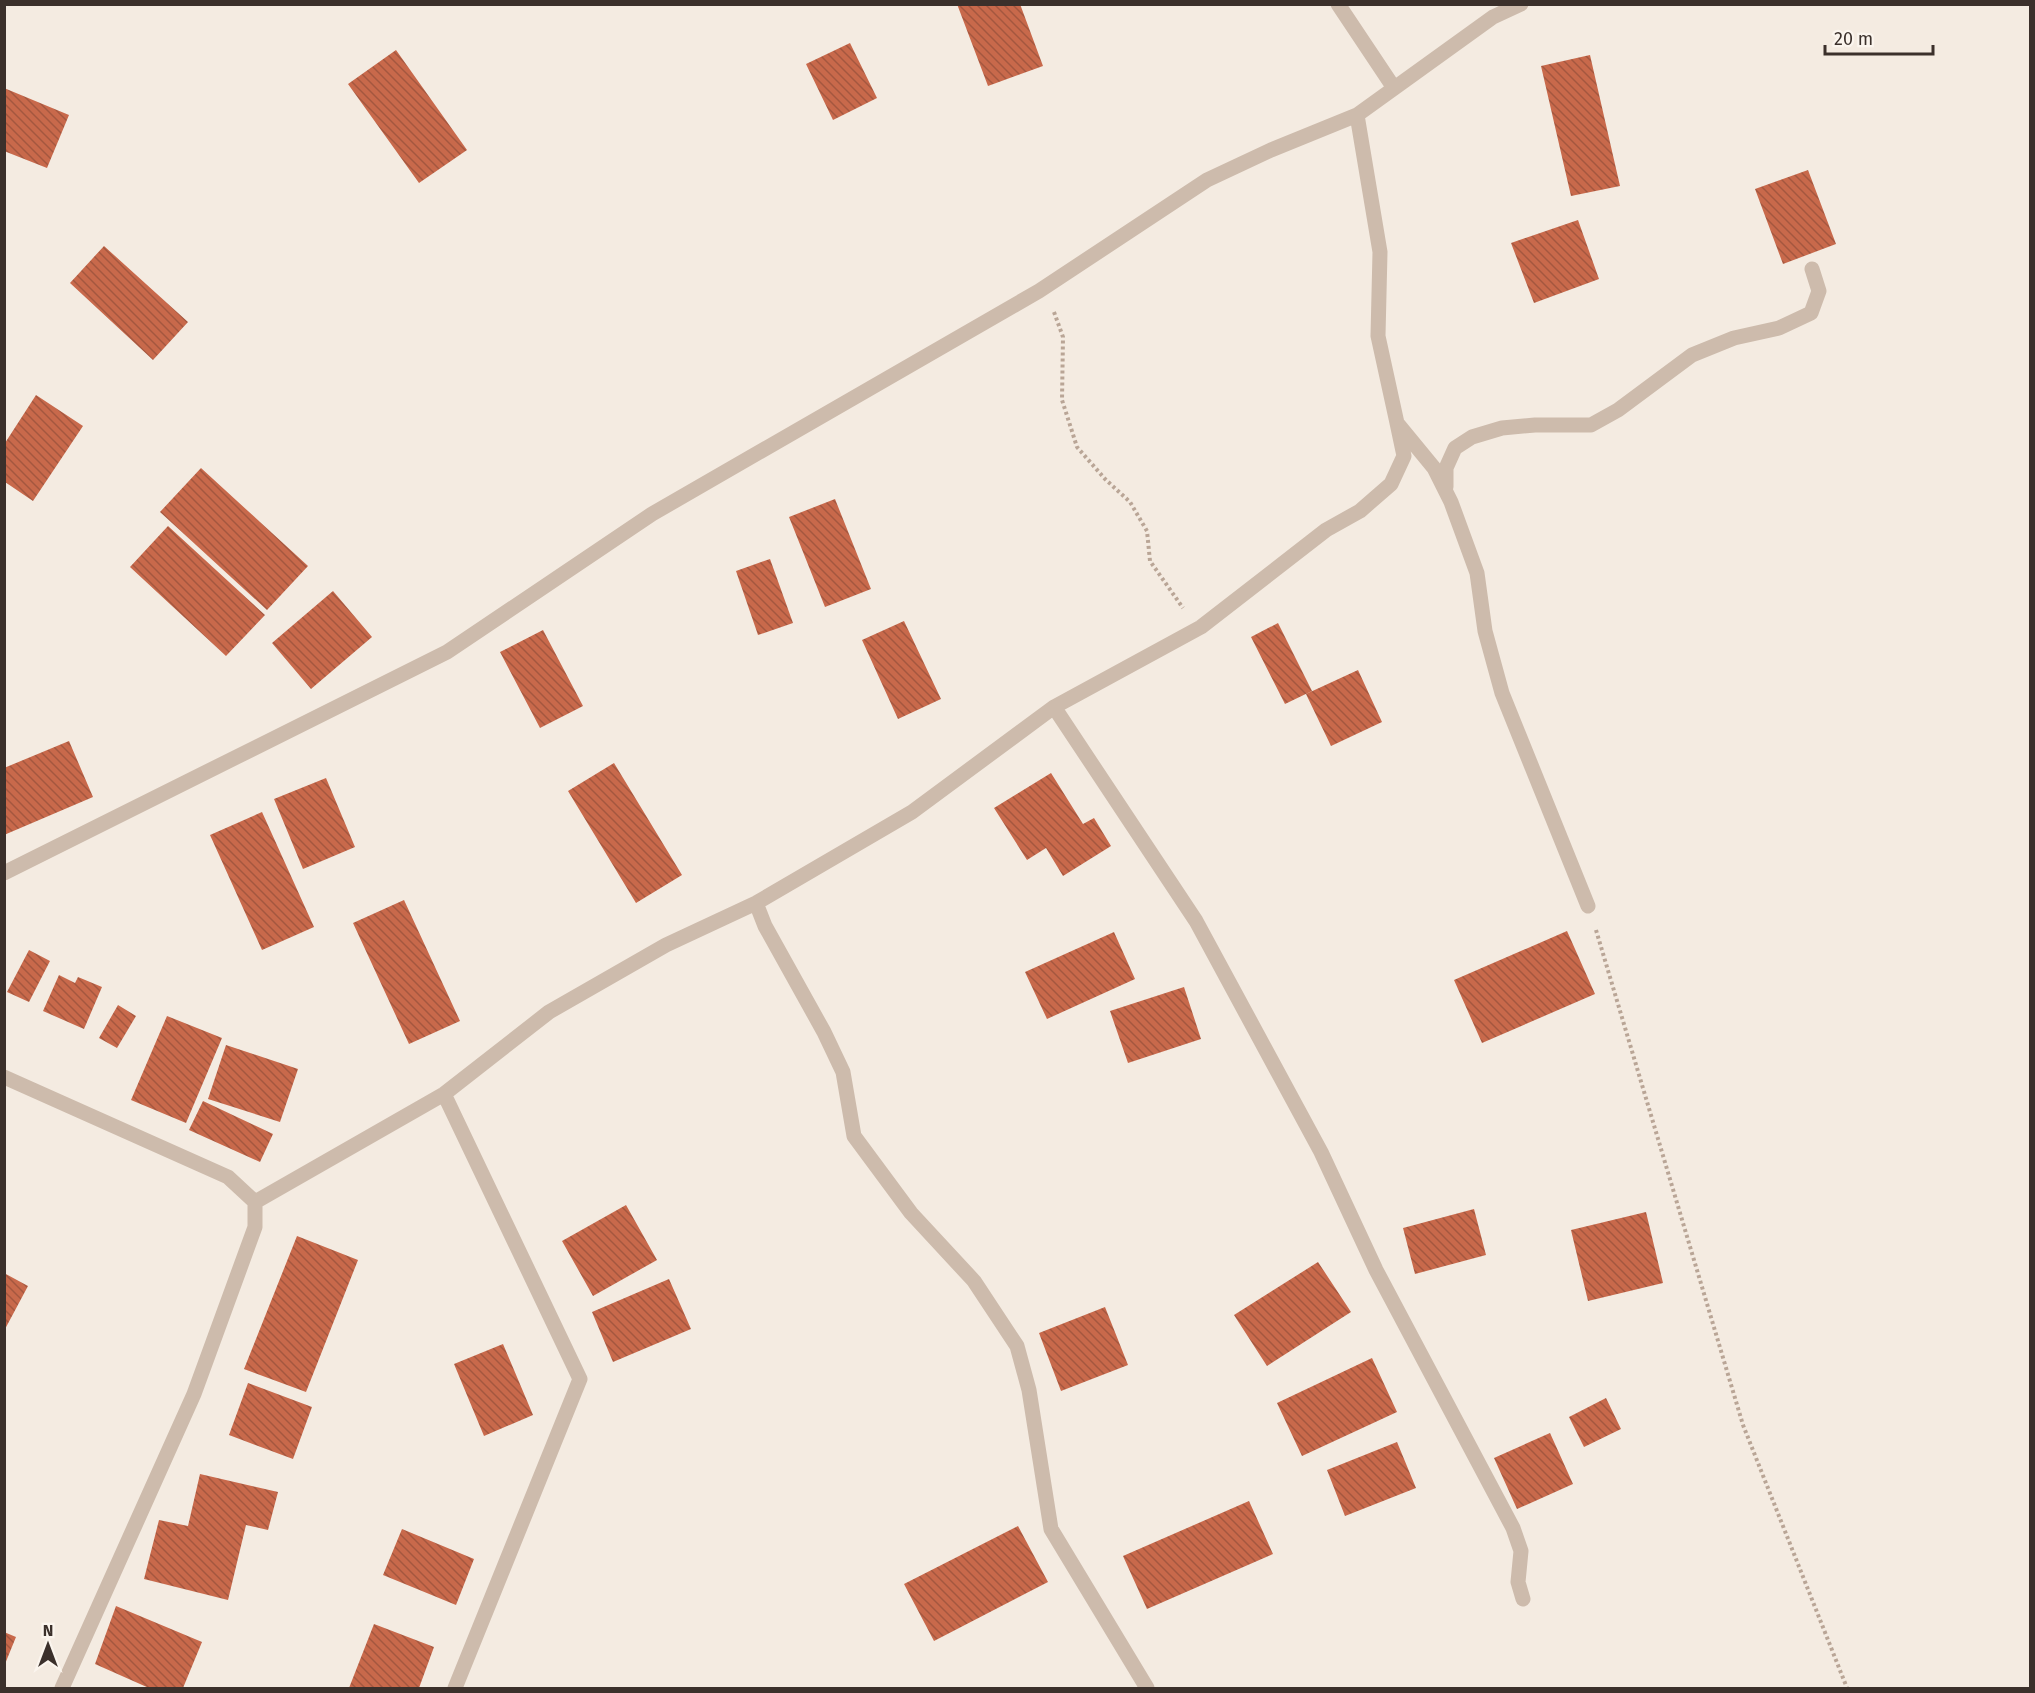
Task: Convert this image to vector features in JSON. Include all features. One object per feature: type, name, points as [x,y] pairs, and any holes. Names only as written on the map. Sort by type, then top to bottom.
[{"type":"street","points":[[1338,4],[1394,88]]},
{"type":"street","points":[[4,873],[447,652],[652,514],[1039,291],[1207,180],[1270,150],[1357,115],[1493,17],[1521,4]]},
{"type":"street","points":[[255,1202],[444,1094],[549,1012],[666,945],[756,903],[912,812],[1054,707],[1201,627],[1326,530],[1360,511],[1391,484],[1404,456],[1378,336],[1380,252],[1357,115]]},
{"type":"street","points":[[1446,490],[1446,468],[1455,448],[1472,437],[1502,428],[1535,425],[1591,425],[1618,410],[1692,355],[1734,338],[1779,328],[1811,313],[1819,291],[1812,269]]},
{"type":"street","points":[[1397,423],[1434,468],[1446,490],[1477,573],[1485,631],[1502,693],[1588,906]]},
{"type":"street","points":[[1054,707],[1196,921],[1321,1152],[1376,1270],[1513,1528],[1521,1551],[1518,1582],[1523,1599]]},
{"type":"street","points":[[756,903],[765,926],[824,1032],[843,1072],[854,1136],[911,1213],[974,1281],[1017,1347],[1029,1389],[1051,1529],[1147,1689]]},
{"type":"street","points":[[4,1077],[228,1177],[255,1202],[255,1227],[194,1394],[62,1689]]},
{"type":"street","points":[[444,1094],[580,1379],[455,1689]]},
{"type":"path","points":[[1039,291],[1054,312],[1063,337],[1062,400],[1077,447],[1105,479],[1130,502],[1147,531],[1150,561],[1170,592],[1201,627]]},
{"type":"path","points":[[1588,906],[1743,1425],[1847,1689]]},
{"type":"building","points":[[957,4],[1020,4],[1043,66],[988,86]]},
{"type":"building","points":[[850,43],[877,98],[833,120],[806,64]]},
{"type":"building","points":[[396,50],[467,150],[419,183],[348,84]]},
{"type":"building","points":[[1590,55],[1620,186],[1571,196],[1541,66]]},
{"type":"building","points":[[4,88],[69,115],[47,168],[4,151]]},
{"type":"building","points":[[1808,170],[1836,244],[1783,264],[1755,189]]},
{"type":"building","points":[[1578,220],[1599,279],[1534,303],[1511,243]]},
{"type":"building","points":[[104,246],[188,322],[153,360],[70,283]]},
{"type":"building","points":[[36,395],[83,426],[33,501],[5,482],[5,443]]},
{"type":"building","points":[[201,468],[308,566],[267,610],[160,512]]},
{"type":"building","points":[[835,499],[871,589],[825,607],[789,517]]},
{"type":"building","points":[[168,526],[265,615],[226,656],[130,567]]},
{"type":"building","points":[[770,559],[793,623],[758,635],[736,571]]},
{"type":"building","points":[[333,591],[372,637],[311,689],[272,643]]},
{"type":"building","points":[[904,621],[941,699],[898,719],[862,640]]},
{"type":"building","points":[[1278,623],[1312,691],[1285,704],[1251,637]]},
{"type":"building","points":[[543,630],[583,706],[540,728],[500,652]]},
{"type":"building","points":[[1358,670],[1382,722],[1331,746],[1306,694]]},
{"type":"building","points":[[69,741],[93,797],[4,835],[4,768]]},
{"type":"building","points":[[614,763],[682,875],[636,903],[568,791]]},
{"type":"building","points":[[1051,773],[1083,824],[1094,818],[1111,846],[1063,876],[1046,848],[1027,860],[994,808]]},
{"type":"building","points":[[326,778],[355,847],[303,869],[274,799]]},
{"type":"building","points":[[262,812],[314,927],[262,950],[210,835]]},
{"type":"building","points":[[404,900],[460,1021],[409,1044],[353,923]]},
{"type":"building","points":[[1567,931],[1595,994],[1482,1043],[1454,980]]},
{"type":"building","points":[[1114,932],[1135,979],[1047,1019],[1025,972]]},
{"type":"building","points":[[29,950],[50,961],[29,1002],[7,992]]},
{"type":"building","points":[[59,975],[75,983],[78,977],[102,987],[84,1029],[43,1011]]},
{"type":"building","points":[[1184,987],[1201,1039],[1128,1063],[1110,1011]]},
{"type":"building","points":[[118,1005],[136,1016],[117,1048],[99,1038]]},
{"type":"building","points":[[167,1016],[222,1038],[186,1123],[131,1100]]},
{"type":"building","points":[[226,1045],[298,1069],[280,1122],[208,1099]]},
{"type":"building","points":[[203,1101],[273,1134],[260,1162],[189,1130]]},
{"type":"building","points":[[626,1205],[657,1260],[593,1296],[562,1241]]},
{"type":"building","points":[[1474,1209],[1486,1255],[1415,1274],[1403,1228]]},
{"type":"building","points":[[1646,1212],[1663,1283],[1588,1301],[1571,1230]]},
{"type":"building","points":[[297,1236],[358,1260],[306,1392],[244,1369]]},
{"type":"building","points":[[1318,1262],[1351,1312],[1267,1366],[1234,1315]]},
{"type":"building","points":[[4,1273],[28,1286],[4,1331]]},
{"type":"building","points":[[669,1279],[691,1329],[613,1362],[592,1312]]},
{"type":"building","points":[[1105,1307],[1128,1365],[1061,1391],[1039,1333]]},
{"type":"building","points":[[503,1344],[533,1415],[484,1436],[454,1364]]},
{"type":"building","points":[[1372,1358],[1397,1412],[1302,1456],[1277,1403]]},
{"type":"building","points":[[248,1383],[312,1407],[293,1459],[229,1435]]},
{"type":"building","points":[[1606,1398],[1621,1429],[1584,1447],[1569,1417]]},
{"type":"building","points":[[1550,1433],[1573,1484],[1517,1509],[1494,1458]]},
{"type":"building","points":[[1397,1442],[1416,1488],[1345,1516],[1327,1470]]},
{"type":"building","points":[[200,1474],[278,1492],[268,1530],[246,1525],[228,1600],[144,1579],[159,1520],[188,1526]]},
{"type":"building","points":[[1249,1501],[1273,1554],[1147,1609],[1123,1556]]},
{"type":"building","points":[[1018,1526],[1048,1582],[934,1641],[904,1584]]},
{"type":"building","points":[[402,1529],[474,1559],[456,1605],[383,1575]]},
{"type":"building","points":[[116,1606],[202,1642],[183,1688],[149,1688],[95,1664]]},
{"type":"building","points":[[374,1624],[434,1647],[419,1688],[349,1688]]},
{"type":"building","points":[[4,1632],[16,1637],[5,1664],[4,1664]]}]
